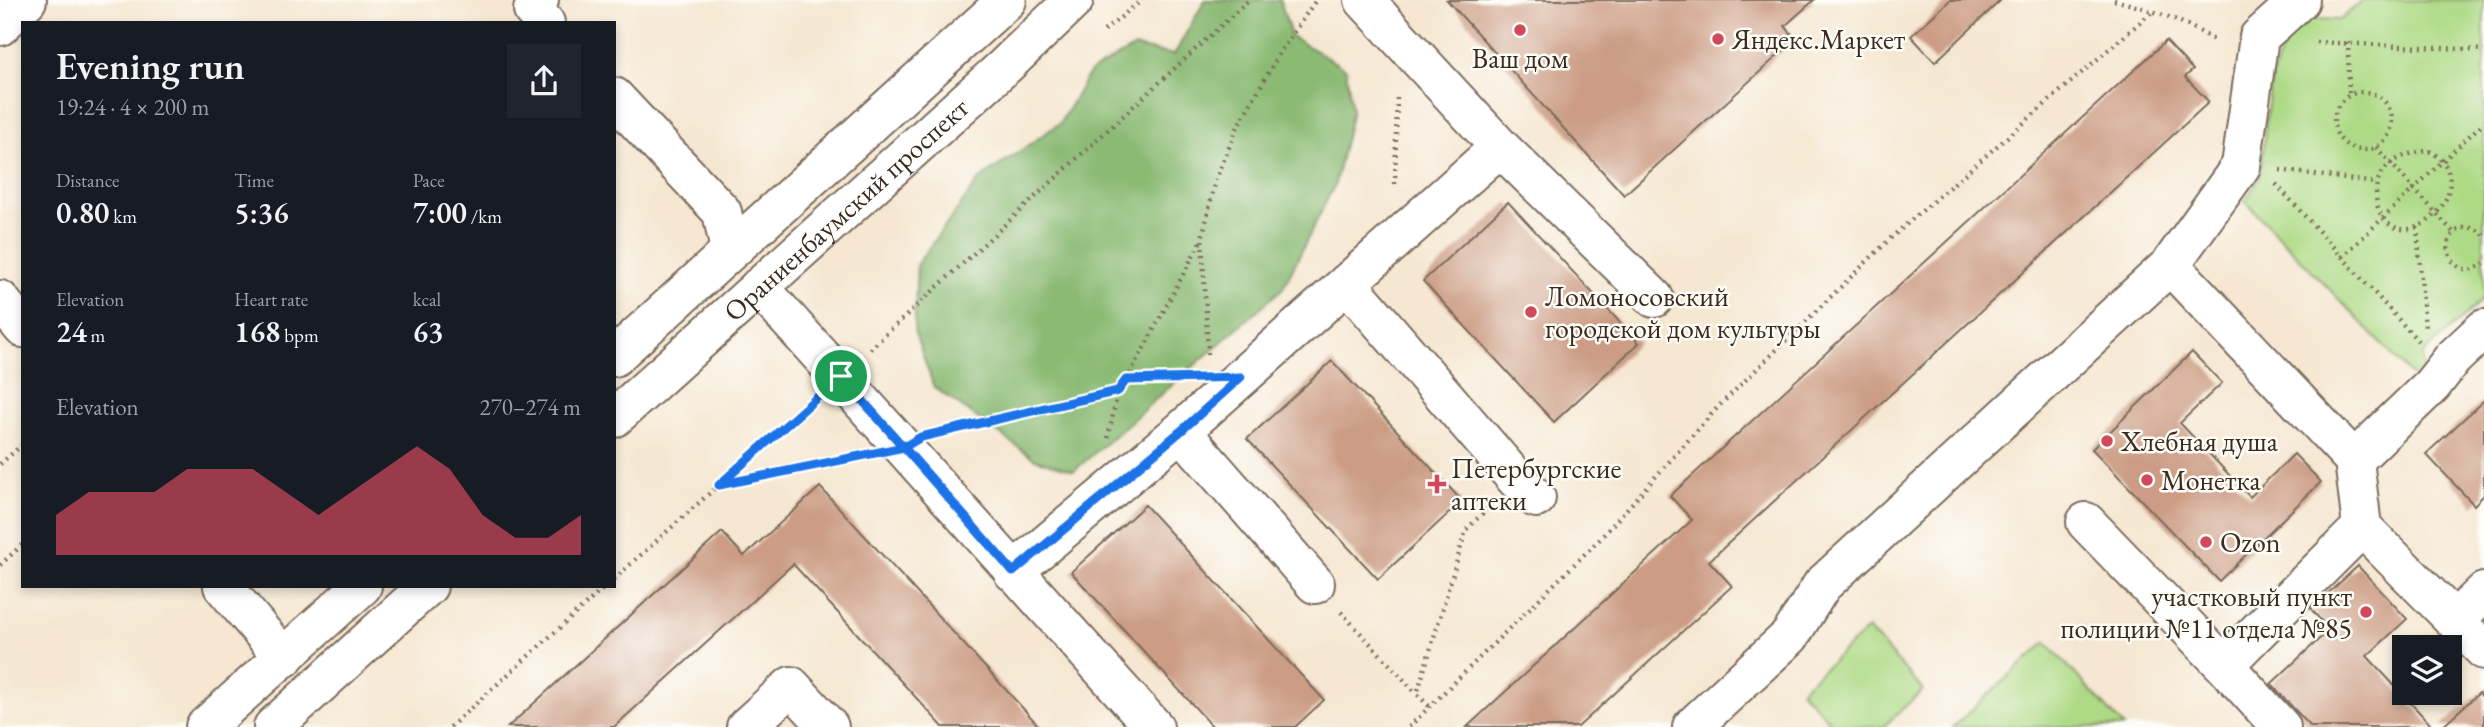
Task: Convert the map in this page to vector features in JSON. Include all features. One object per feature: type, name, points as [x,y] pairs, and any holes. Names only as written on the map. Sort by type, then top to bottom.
[{"type":"main road","points":[[0,26],[27,0]]},
{"type":"main road","points":[[539,0],[533,10],[543,21]]},
{"type":"main road","name":"Ораниенбаумский проспект","points":[[616,355],[1007,0]]},
{"type":"main road","points":[[1364,0],[1500,147],[1654,298]]},
{"type":"main road","points":[[1692,727],[1790,636],[1822,585],[2170,265],[2251,167],[2259,37],[2300,0]]},
{"type":"main road","name":"Ораниенбаумский проспект","points":[[616,416],[995,75],[1056,6]]},
{"type":"main road","points":[[616,99],[722,212],[730,251],[759,287],[1154,727]]},
{"type":"main road","points":[[1013,572],[1181,431],[1211,391],[1347,283],[1500,147]]},
{"type":"main road","points":[[2170,265],[2354,460],[2362,527],[2484,650]]},
{"type":"main road","points":[[1347,283],[1526,489]]},
{"type":"main road","points":[[0,300],[21,326]]},
{"type":"main road","points":[[2354,460],[2430,368],[2453,358],[2484,329]]},
{"type":"main road","points":[[1181,431],[1315,584]]},
{"type":"main road","points":[[2086,522],[2281,727]]},
{"type":"main road","points":[[2224,665],[2362,527]]},
{"type":"main road","points":[[225,588],[313,690]]},
{"type":"main road","points":[[205,727],[360,588]]},
{"type":"main road","points":[[272,727],[426,588]]},
{"type":"main road","points":[[2455,620],[2484,592]]},
{"type":"main road","points":[[746,727],[791,685],[829,727]]},
{"type":"path","points":[[616,577],[841,376],[1249,0]]},
{"type":"path","points":[[719,485],[904,447],[921,437],[1118,391],[1202,238],[1216,179],[1238,126],[1280,52],[1315,0]]},
{"type":"path","points":[[2117,0],[2189,24],[2221,45],[2259,37]]},
{"type":"path","points":[[1409,727],[1599,540],[1718,407],[1893,236],[2153,10]]},
{"type":"path","points":[[2309,42],[2484,50]]},
{"type":"path","points":[[2348,42],[2349,96]]},
{"type":"path","points":[[2362,92],[2376,95],[2387,104],[2393,117],[2391,131],[2384,143],[2376,147],[2372,150],[2357,150],[2345,144],[2336,133],[2334,119],[2339,106],[2349,96],[2362,92]]},
{"type":"path","points":[[1393,242],[1398,93]]},
{"type":"path","points":[[2342,257],[2484,121]]},
{"type":"path","points":[[2376,147],[2455,234]]},
{"type":"path","points":[[2429,151],[2446,159],[2452,167],[2454,188],[2452,198],[2439,216],[2409,229],[2391,226],[2377,207],[2376,183],[2390,163],[2404,155],[2429,151]]},
{"type":"path","points":[[2251,167],[2376,183]]},
{"type":"path","points":[[2251,167],[2342,257],[2430,368]]},
{"type":"path","points":[[2417,227],[2430,368]]},
{"type":"path","points":[[2484,235],[2478,229],[2468,227],[2455,234],[2447,247],[2449,257],[2455,265],[2474,269],[2484,264]]},
{"type":"path","points":[[1126,380],[1211,391],[1202,238]]},
{"type":"path","points":[[0,464],[21,446]]},
{"type":"path","points":[[1417,694],[1466,530],[1526,489]]},
{"type":"path","points":[[0,565],[21,546]]},
{"type":"path","points":[[1315,584],[1429,706]]},
{"type":"path","points":[[450,727],[604,588]]},
{"type":"green space","points":[[1205,0],[1280,0],[1291,36],[1346,69],[1352,110],[1335,184],[1283,288],[1074,471],[1035,459],[934,387],[914,330],[917,264],[980,179],[1060,123],[1090,72],[1135,47],[1174,55]]},
{"type":"green space","points":[[2363,0],[2484,0],[2484,298],[2423,354],[2423,379],[2419,383],[2245,201],[2257,181],[2261,167],[2270,88],[2281,51],[2290,34],[2302,18],[2340,20]]},
{"type":"green space","points":[[1868,629],[1923,690],[1883,727],[1835,727],[1800,690]]},
{"type":"green space","points":[[2046,642],[2124,727],[1953,727]]},
{"type":"building","points":[[1447,0],[1814,0],[1785,26],[1796,39],[1624,195]]},
{"type":"building","points":[[1950,0],[2001,0],[1935,62],[1911,36]]},
{"type":"building","points":[[2166,41],[2193,70],[2185,77],[2209,102],[1709,561],[1732,586],[1578,727],[1467,727],[1692,520],[1670,496]]},
{"type":"building","name":"Ломоносовский городской дом культуры","points":[[1508,202],[1639,343],[1554,422],[1423,281]]},
{"type":"building","points":[[2192,352],[2222,383],[2180,423],[2250,497],[2294,454],[2321,482],[2219,581],[2092,449]]},
{"type":"building","points":[[1332,361],[1462,501],[1378,579],[1247,439]]},
{"type":"building","points":[[2484,400],[2484,495],[2474,505],[2426,454]]},
{"type":"building","points":[[820,487],[1040,727],[943,727],[793,564],[614,727],[508,727],[722,532],[744,556]]},
{"type":"building","points":[[1145,505],[1324,700],[1295,727],[1213,727],[1071,572]]},
{"type":"building","points":[[2358,566],[2407,619],[2367,656],[2392,683],[2392,705],[2413,705],[2433,727],[2311,727],[2271,684],[2329,630],[2311,609]]},
{"type":"building","points":[[2479,693],[2484,699],[2484,727],[2441,727]]},
{"type":"place","name":"Ваш дом","points":[[1520,30]]},
{"type":"place","name":"Яндекс.Маркет","points":[[1718,39]]},
{"type":"place","name":"Ломоносовский городской дом культуры","points":[[1531,312]]},
{"type":"place","name":"Хлебная душа","points":[[2107,441]]},
{"type":"place","name":"Монетка","points":[[2147,480]]},
{"type":"place","name":"Петербургские аптеки","points":[[1437,484]]},
{"type":"place","name":"Ozon","points":[[2206,542]]},
{"type":"place","name":"участковый пункт полиции №11 отдела №85","points":[[2366,612]]},
{"type":"route","points":[[841,376],[719,485],[904,447],[921,437],[1118,391],[1126,380],[1241,377],[1013,572],[904,447],[841,376]]}]
